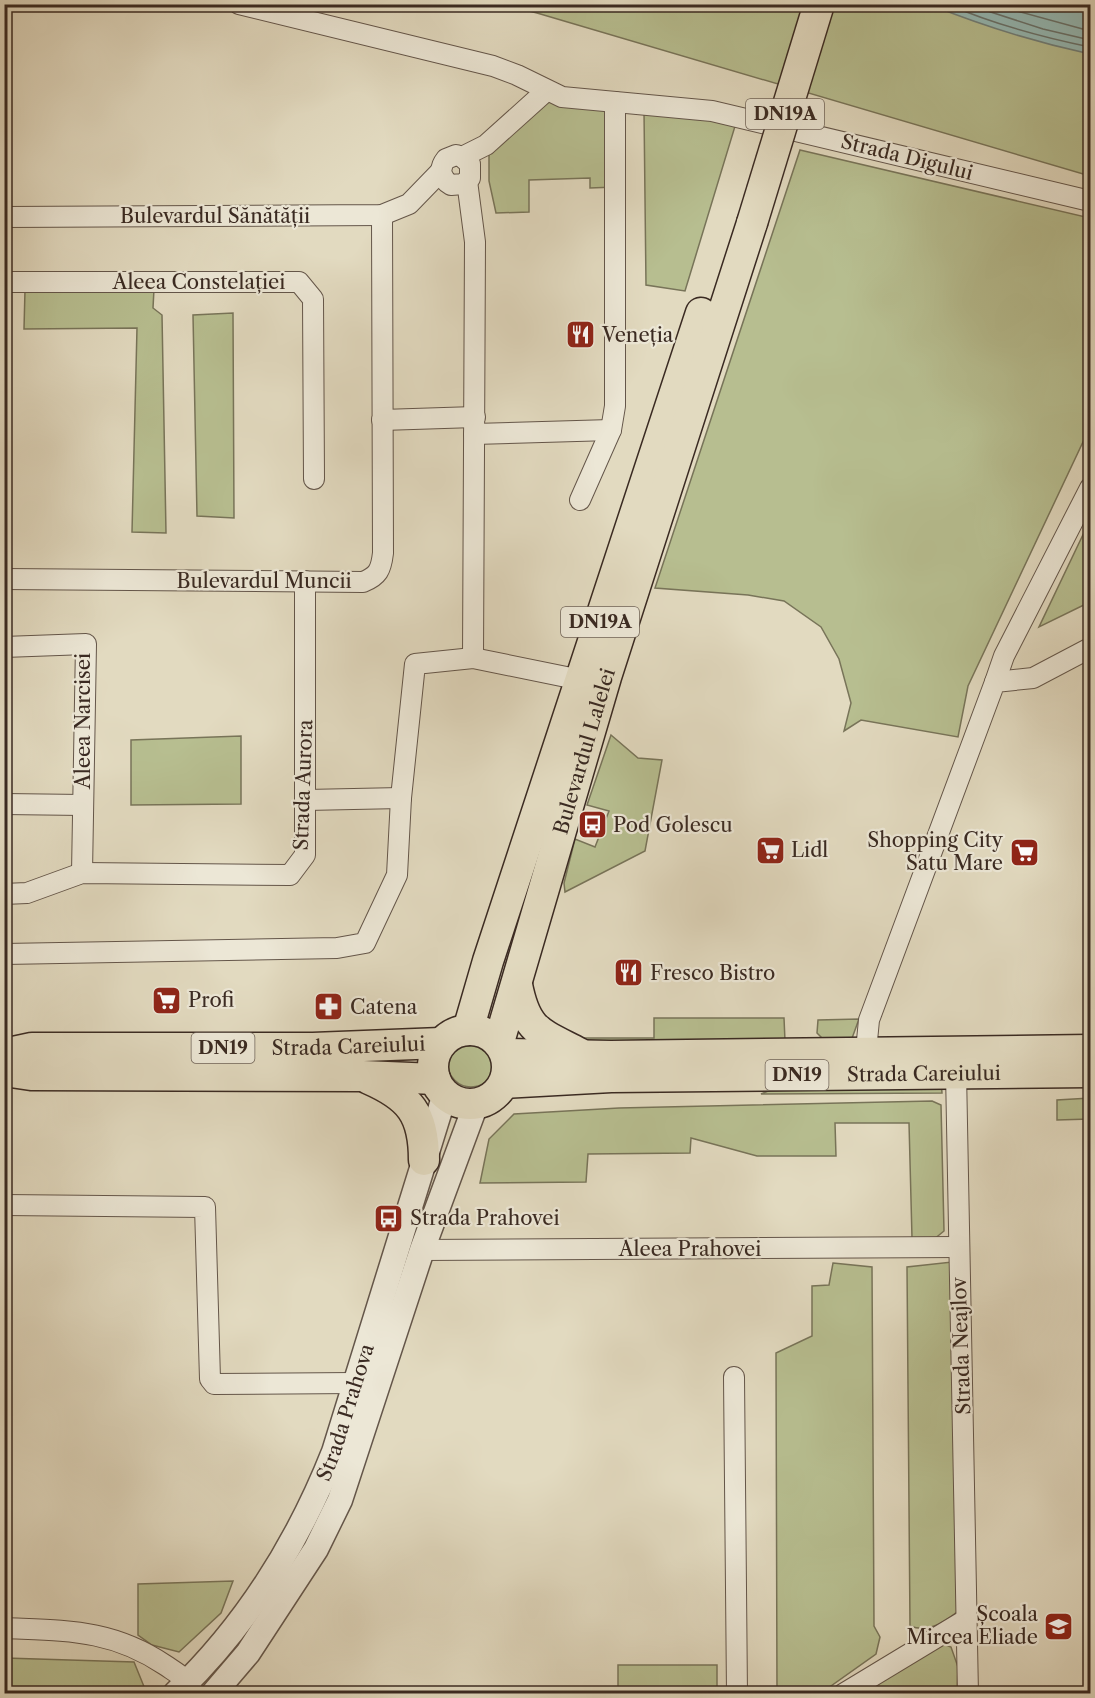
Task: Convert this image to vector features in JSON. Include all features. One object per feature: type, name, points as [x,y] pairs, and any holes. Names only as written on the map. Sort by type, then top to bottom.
[{"type":"main road","name":"DN19A","points":[[742,219],[797,4]]},
{"type":"main road","name":"DN19A","points":[[742,219],[819,4]]},
{"type":"main road","name":"Bulevardul Lalelei","points":[[468,1029],[581,680],[742,219]]},
{"type":"main road","name":"Bulevardul Lalelei","points":[[503,1060],[517,985],[742,219]]},
{"type":"main road","points":[[517,985],[522,1009],[534,1028],[581,1054]]},
{"type":"main road","name":"DN19","points":[[441,1043],[451,1034],[468,1029],[486,1032],[503,1060]]},
{"type":"main road","points":[[440,1086],[433,1066],[435,1054],[441,1043]]},
{"type":"main road","name":"Strada Careiului","points":[[4,1054],[32,1048],[313,1048],[441,1043]]},
{"type":"main road","name":"Strada Careiului","points":[[503,1060],[581,1054],[1090,1050]]},
{"type":"main road","points":[[476,1104],[493,1096],[503,1060]]},
{"type":"main road","name":"Strada Careiului","points":[[503,1060],[623,1077],[1090,1072]]},
{"type":"main road","name":"Strada Careiului","points":[[4,1071],[31,1076],[363,1076],[440,1086]]},
{"type":"main road","points":[[363,1076],[392,1089],[415,1112],[421,1127],[424,1160]]},
{"type":"main road","name":"DN19","points":[[440,1086],[463,1104],[476,1104]]},
{"type":"street","name":"Strada Digului","points":[[239,4],[493,66],[517,75],[546,91],[582,100],[729,114],[1090,201]]},
{"type":"street","name":"Bulevardul Sănătății","points":[[4,217],[382,215],[402,207],[457,174],[546,91]]},
{"type":"street","points":[[580,500],[611,430],[615,406],[615,102]]},
{"type":"street","points":[[457,174],[470,205],[475,242],[473,658]]},
{"type":"street","name":"Bulevardul Muncii","points":[[4,579],[224,583],[363,582],[376,577],[381,568],[382,215]]},
{"type":"street","name":"Aleea Constelației","points":[[4,282],[299,282],[314,299],[314,479]]},
{"type":"street","points":[[382,420],[475,426],[611,430]]},
{"type":"street","points":[[867,1051],[869,1020],[1004,656],[1090,488]]},
{"type":"street","name":"Strada Aurora","points":[[4,894],[27,893],[82,873],[290,876],[305,855],[305,581]]},
{"type":"street","name":"Aleea Narcisei","points":[[4,648],[86,644],[82,873]]},
{"type":"street","points":[[995,682],[1033,678],[1090,648]]},
{"type":"street","points":[[4,954],[337,948],[365,943],[397,874],[401,798],[415,664],[473,658],[581,680]]},
{"type":"street","points":[[306,800],[401,798]]},
{"type":"street","name":"Aleea Narcisei","points":[[4,804],[83,805]]},
{"type":"street","name":"Strada Neajlov","points":[[956,1072],[968,1694]]},
{"type":"street","name":"Strada Prahova","points":[[186,1689],[234,1631],[295,1538],[322,1482],[356,1383],[424,1160],[440,1086]]},
{"type":"street","name":"Strada Prahova","points":[[213,1694],[248,1653],[316,1549],[340,1500],[422,1250],[476,1104]]},
{"type":"street","points":[[4,1205],[205,1207],[210,1379],[214,1384],[356,1383]]},
{"type":"street","name":"Aleea Prahovei","points":[[422,1250],[958,1247]]},
{"type":"street","points":[[734,1377],[737,1694]]},
{"type":"street","points":[[843,1694],[968,1619]]},
{"type":"street","points":[[4,1628],[81,1632],[112,1638],[158,1661],[186,1689]]},
{"type":"green space","points":[[505,5],[1090,5],[1090,176],[537,13]]},
{"type":"green space","points":[[545,101],[615,108],[615,187],[590,188],[590,178],[529,180],[529,212],[496,213],[489,181],[489,153]]},
{"type":"green space","points":[[644,111],[736,123],[685,291],[646,285]]},
{"type":"green space","points":[[800,150],[1090,218],[1090,427],[968,686],[958,737],[861,720],[844,731],[851,703],[839,659],[821,627],[784,601],[748,595],[655,588]]},
{"type":"green space","points":[[154,289],[153,308],[162,315],[166,533],[132,532],[137,328],[24,329],[25,290]]},
{"type":"green space","points":[[233,313],[234,518],[197,516],[193,315]]},
{"type":"green space","points":[[1090,520],[1090,602],[1039,627]]},
{"type":"green space","points":[[611,735],[638,758],[662,760],[645,851],[565,892],[564,883],[575,839],[595,847],[609,811],[587,805]]},
{"type":"green space","points":[[241,736],[241,804],[131,805],[131,740]]},
{"type":"green space","points":[[654,1018],[784,1018],[785,1041],[576,1049],[576,1038],[654,1038]]},
{"type":"green space","points":[[859,1019],[851,1041],[824,1040],[817,1033],[818,1020]]},
{"type":"green space","points":[[471,1041],[487,1048],[494,1064],[487,1080],[471,1087],[455,1080],[448,1064],[455,1048]]},
{"type":"green space","points":[[941,1079],[942,1093],[761,1094],[775,1088]]},
{"type":"green space","points":[[1090,1098],[1090,1119],[1057,1120],[1057,1100]]},
{"type":"green space","points":[[932,1101],[941,1105],[944,1231],[933,1240],[912,1238],[909,1123],[835,1123],[836,1156],[757,1156],[691,1138],[690,1153],[588,1154],[586,1182],[480,1183],[489,1139],[514,1114],[619,1108]]},
{"type":"green space","points":[[952,1262],[957,1612],[935,1626],[917,1628],[910,1626],[907,1267]]},
{"type":"green space","points":[[833,1263],[872,1267],[874,1626],[880,1637],[876,1654],[821,1693],[777,1693],[776,1353],[812,1336],[812,1286],[829,1285]]},
{"type":"green space","points":[[233,1581],[221,1613],[179,1652],[152,1645],[138,1635],[138,1584]]},
{"type":"green space","points":[[934,1641],[951,1647],[958,1667],[957,1693],[843,1694]]},
{"type":"green space","points":[[5,1658],[134,1662],[145,1689],[140,1694],[5,1693]]},
{"type":"green space","points":[[618,1665],[717,1665],[717,1693],[618,1693]]},
{"type":"water","points":[[931,5],[1090,5],[1090,54],[1009,33]]},
{"type":"place","name":"Veneția","points":[[581,335]]},
{"type":"place","name":"Pod Golescu","points":[[592,825]]},
{"type":"place","name":"Lidl","points":[[770,850]]},
{"type":"place","name":"Shopping City Satu Mare","points":[[1024,852]]},
{"type":"place","name":"Fresco Bistro","points":[[629,973]]},
{"type":"place","name":"Profi","points":[[167,1000]]},
{"type":"place","name":"Catena","points":[[329,1007]]},
{"type":"place","name":"Strada Prahovei","points":[[389,1218]]},
{"type":"place","name":"Școala Mircea Eliade","points":[[1059,1626]]}]
